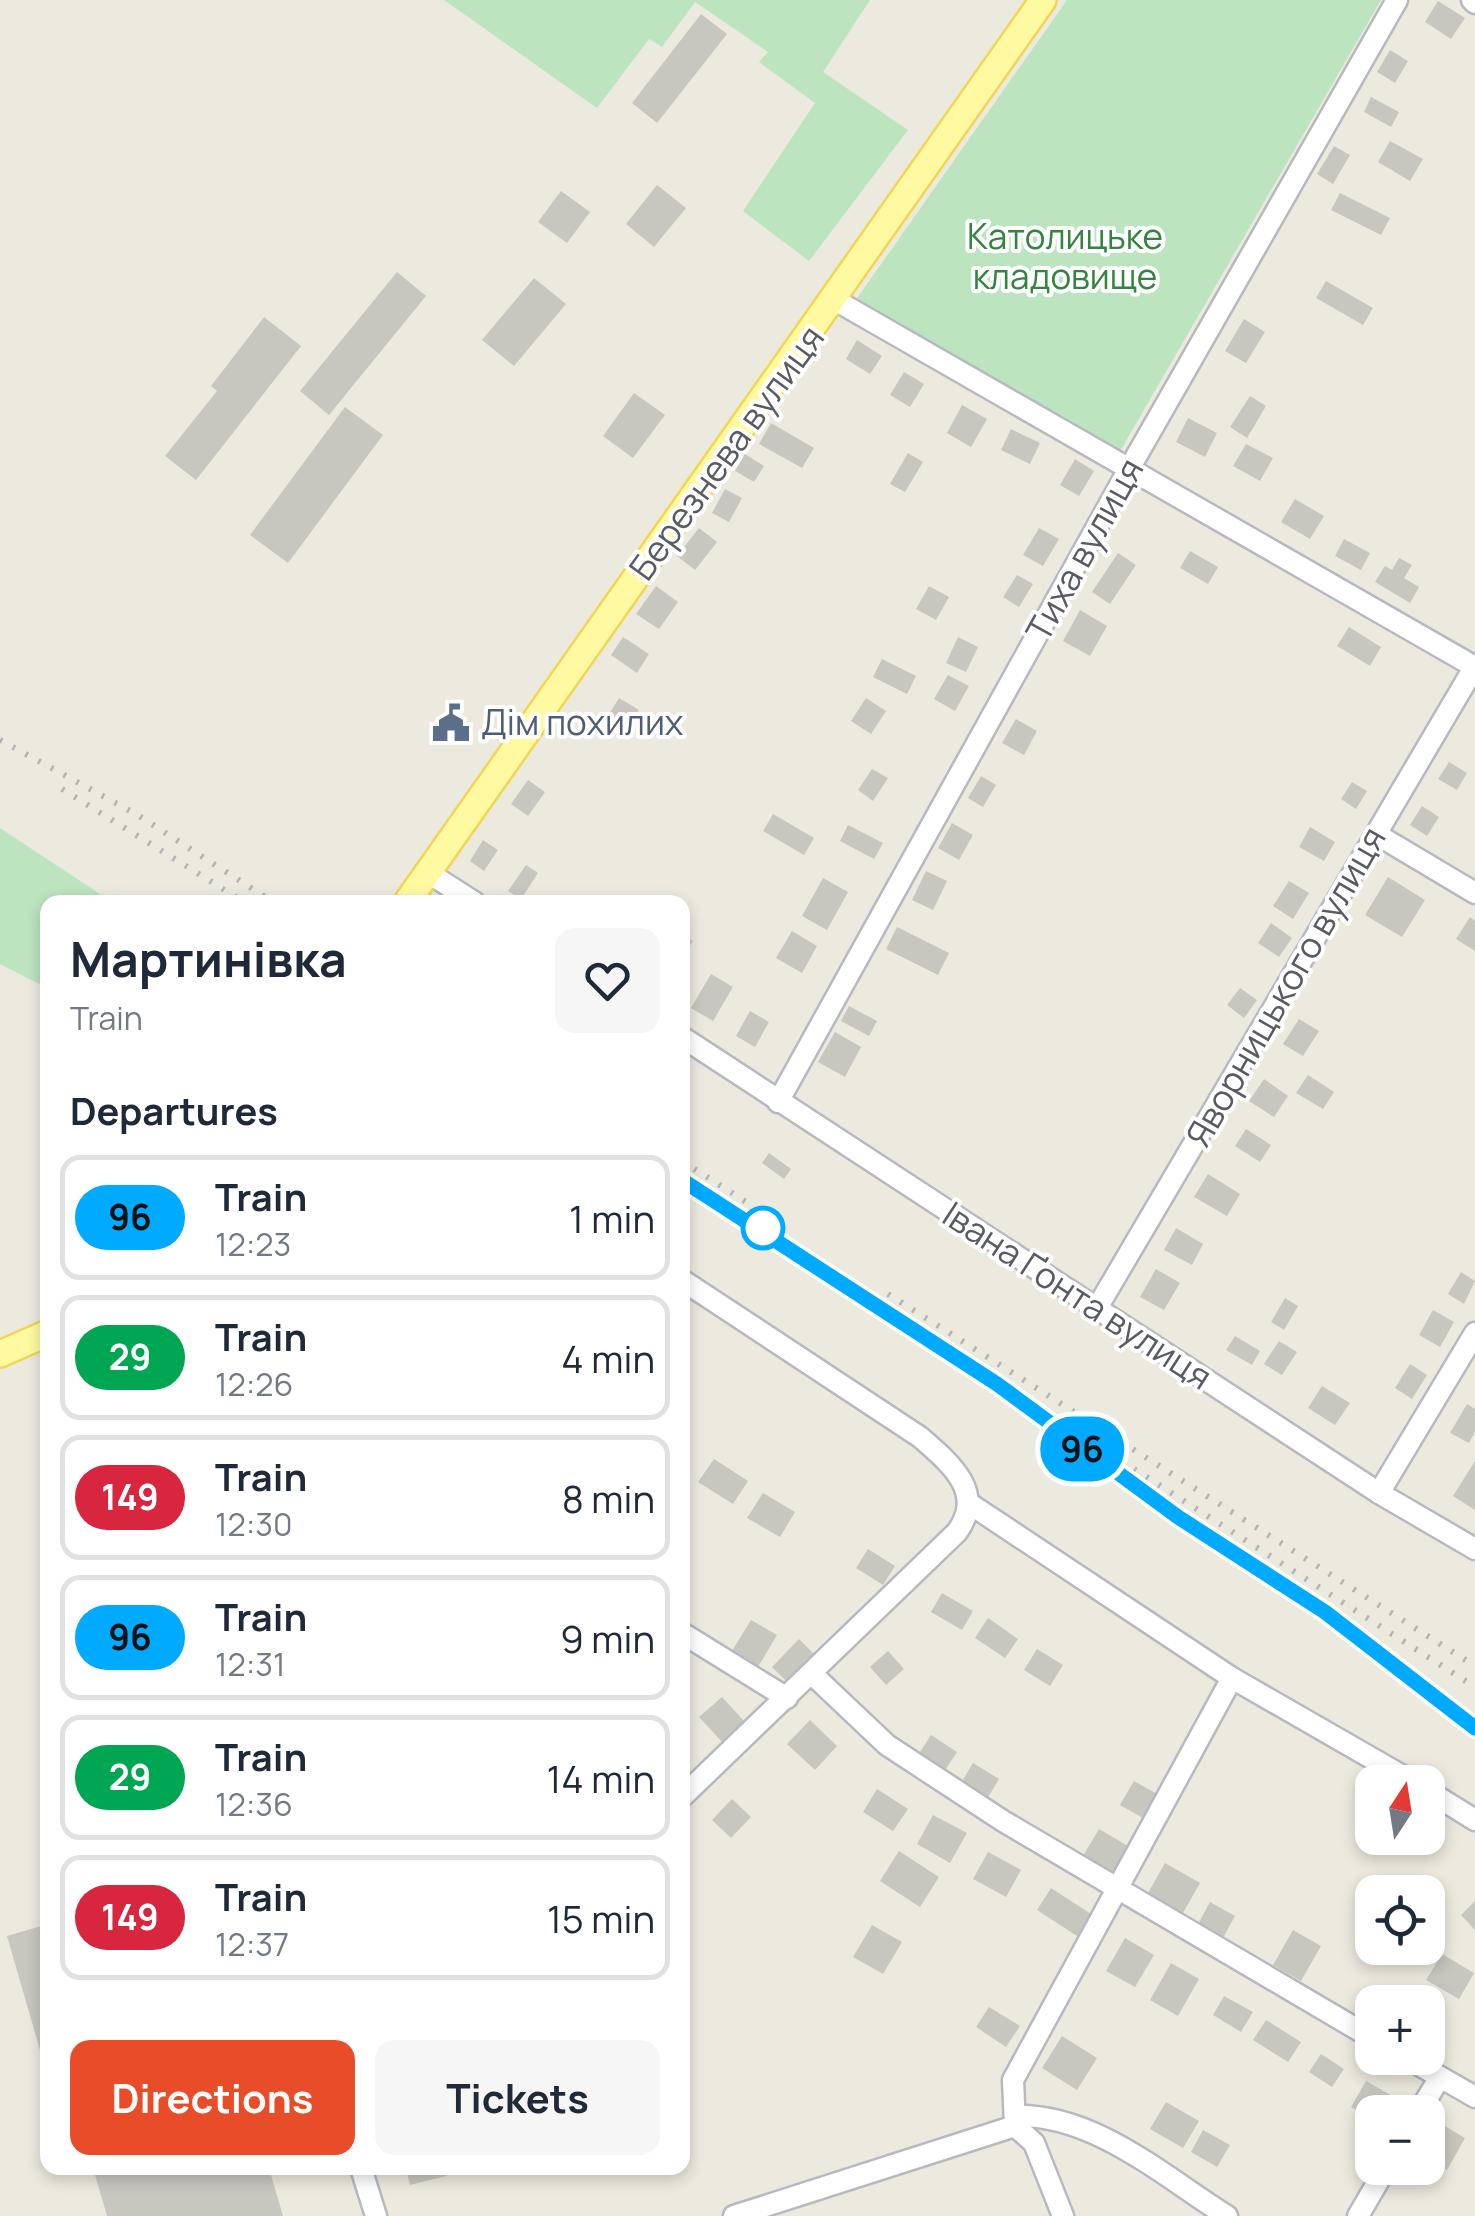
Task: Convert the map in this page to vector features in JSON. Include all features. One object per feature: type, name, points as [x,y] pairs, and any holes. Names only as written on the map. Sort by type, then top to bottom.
[{"type":"main road","name":"Березнева вулиця","points":[[412,895],[836,300],[1042,0]]},
{"type":"main road","points":[[0,1354],[40,1336]]},
{"type":"street","name":"Тиха вулиця","points":[[778,1102],[1130,469],[1397,0]]},
{"type":"street","points":[[836,300],[1475,666]]},
{"type":"street","name":"Яворницького вулиця","points":[[1097,1308],[1475,666]]},
{"type":"street","points":[[1376,834],[1475,893]]},
{"type":"street","points":[[427,872],[463,895]]},
{"type":"street","name":"Івана Ґонта вулиця","points":[[690,1043],[1380,1493],[1475,1549]]},
{"type":"street","points":[[690,1285],[920,1437],[967,1487],[970,1504],[957,1532],[690,1789]]},
{"type":"street","points":[[1380,1493],[1475,1332]]},
{"type":"street","points":[[970,1504],[1232,1678],[1383,1765]]},
{"type":"street","points":[[690,1638],[787,1698]]},
{"type":"street","points":[[812,1674],[888,1745],[1116,1888],[1355,2028]]},
{"type":"street","points":[[1063,2216],[1034,2142],[1015,2121],[1013,2080],[1232,1678]]},
{"type":"street","points":[[1445,1801],[1475,1820]]},
{"type":"street","points":[[1437,2075],[1475,2097]]},
{"type":"street","points":[[1429,2095],[1440,2077]]},
{"type":"street","points":[[734,2216],[1043,2114],[1090,2130],[1227,2216]]},
{"type":"street","points":[[363,2175],[376,2216]]},
{"type":"street","points":[[1358,2216],[1376,2185]]},
{"type":"green space","points":[[444,0],[870,0],[823,72],[908,130],[809,261],[743,211],[815,103],[759,62],[768,52],[695,2],[662,47],[649,39],[597,108]]},
{"type":"green space","name":"Католицьке кладовище","points":[[1067,0],[1381,0],[1119,453],[853,304]]},
{"type":"green space","points":[[0,828],[101,895],[40,895],[40,984],[0,964]]},
{"type":"building","points":[[1438,1],[1465,18],[1451,39],[1425,22]]},
{"type":"building","points":[[701,14],[727,34],[657,123],[632,103]]},
{"type":"building","points":[[1390,50],[1408,61],[1395,83],[1377,72]]},
{"type":"building","points":[[1371,97],[1399,112],[1391,127],[1364,112]]},
{"type":"building","points":[[1390,141],[1423,159],[1410,181],[1378,162]]},
{"type":"building","points":[[1334,146],[1350,155],[1333,184],[1317,174]]},
{"type":"building","points":[[657,185],[686,208],[654,247],[626,224]]},
{"type":"building","points":[[561,191],[590,212],[567,243],[538,222]]},
{"type":"building","points":[[1340,193],[1390,218],[1381,235],[1331,210]]},
{"type":"building","points":[[397,272],[426,296],[329,415],[300,391]]},
{"type":"building","points":[[534,278],[566,304],[514,366],[482,340]]},
{"type":"building","points":[[1326,281],[1373,308],[1363,325],[1316,298]]},
{"type":"building","points":[[264,317],[301,346],[196,480],[165,456],[217,391],[211,386]]},
{"type":"building","points":[[1244,319],[1265,332],[1246,363],[1225,351]]},
{"type":"building","points":[[857,340],[882,356],[870,374],[846,359]]},
{"type":"building","points":[[904,372],[924,384],[910,407],[890,395]]},
{"type":"building","points":[[634,393],[665,415],[633,458],[603,436]]},
{"type":"building","points":[[1250,396],[1266,406],[1247,438],[1230,427]]},
{"type":"building","points":[[962,405],[987,419],[971,447],[947,433]]},
{"type":"building","points":[[345,407],[383,435],[288,563],[250,535]]},
{"type":"building","points":[[1188,418],[1217,433],[1205,457],[1176,442]]},
{"type":"building","points":[[771,423],[814,448],[802,468],[759,444]]},
{"type":"building","points":[[1011,429],[1040,443],[1030,464],[1001,450]]},
{"type":"building","points":[[1246,444],[1273,458],[1260,481],[1233,466]]},
{"type":"building","points":[[908,453],[923,462],[905,492],[890,484]]},
{"type":"building","points":[[745,454],[764,466],[754,482],[735,471]]},
{"type":"building","points":[[1075,459],[1094,471],[1079,496],[1060,485]]},
{"type":"building","points":[[725,489],[742,498],[729,522],[712,513]]},
{"type":"building","points":[[1295,499],[1324,516],[1310,539],[1281,522]]},
{"type":"building","points":[[699,528],[717,542],[695,570],[677,556]]},
{"type":"building","points":[[1039,528],[1059,539],[1043,566],[1023,555]]},
{"type":"building","points":[[1344,539],[1370,553],[1361,570],[1335,556]]},
{"type":"building","points":[[1190,551],[1218,567],[1208,584],[1180,568]]},
{"type":"building","points":[[1118,553],[1136,565],[1110,604],[1092,592]]},
{"type":"building","points":[[1399,558],[1412,565],[1404,578],[1419,587],[1410,603],[1375,582],[1385,566],[1392,570]]},
{"type":"building","points":[[1017,575],[1033,584],[1019,607],[1003,597]]},
{"type":"building","points":[[656,586],[678,602],[659,629],[636,614]]},
{"type":"building","points":[[929,586],[949,597],[936,620],[916,609]]},
{"type":"building","points":[[1080,610],[1107,626],[1090,656],[1063,641]]},
{"type":"building","points":[[1349,627],[1381,647],[1370,666],[1337,646]]},
{"type":"building","points":[[623,637],[649,654],[637,673],[611,655]]},
{"type":"building","points":[[958,637],[978,647],[966,672],[946,663]]},
{"type":"building","points":[[882,659],[916,676],[907,694],[873,677]]},
{"type":"building","points":[[948,675],[969,686],[955,711],[934,699]]},
{"type":"building","points":[[619,698],[639,710],[628,726],[609,714]]},
{"type":"building","points":[[866,698],[886,711],[871,734],[851,721]]},
{"type":"building","points":[[1016,719],[1037,731],[1024,755],[1002,743]]},
{"type":"building","points":[[1449,762],[1467,773],[1457,790],[1438,779]]},
{"type":"building","points":[[872,769],[888,778],[873,801],[858,790]]},
{"type":"building","points":[[981,776],[996,785],[983,807],[968,798]]},
{"type":"building","points":[[528,780],[545,792],[528,816],[511,804]]},
{"type":"building","points":[[1352,782],[1367,791],[1356,809],[1341,799]]},
{"type":"building","points":[[1422,806],[1439,817],[1427,836],[1410,825]]},
{"type":"building","points":[[773,814],[814,838],[804,855],[763,831]]},
{"type":"building","points":[[952,823],[973,835],[959,860],[938,848]]},
{"type":"building","points":[[848,825],[883,843],[874,859],[840,841]]},
{"type":"building","points":[[1310,827],[1335,842],[1324,861],[1299,847]]},
{"type":"building","points":[[483,840],[498,850],[484,871],[470,861]]},
{"type":"building","points":[[526,865],[538,873],[524,895],[508,891]]},
{"type":"building","points":[[926,871],[947,881],[933,910],[912,900]]},
{"type":"building","points":[[1388,877],[1425,900],[1402,937],[1365,915]]},
{"type":"building","points":[[823,878],[848,892],[827,930],[802,916]]},
{"type":"building","points":[[1289,881],[1309,893],[1293,919],[1273,906]]},
{"type":"building","points":[[1470,917],[1475,921],[1475,951],[1456,939]]},
{"type":"building","points":[[1271,923],[1292,938],[1279,957],[1258,943]]},
{"type":"building","points":[[897,927],[949,953],[938,975],[886,949]]},
{"type":"building","points":[[792,931],[817,946],[802,973],[776,958]]},
{"type":"building","points":[[711,974],[733,987],[713,1021],[691,1008]]},
{"type":"building","points":[[1240,988],[1257,1000],[1244,1018],[1227,1005]]},
{"type":"building","points":[[849,1006],[877,1021],[869,1036],[841,1021]]},
{"type":"building","points":[[750,1011],[769,1022],[755,1047],[736,1036]]},
{"type":"building","points":[[1299,1019],[1319,1031],[1303,1056],[1283,1044]]},
{"type":"building","points":[[835,1032],[861,1047],[845,1077],[818,1062]]},
{"type":"building","points":[[1308,1075],[1334,1092],[1323,1109],[1296,1093]]},
{"type":"building","points":[[1264,1079],[1288,1096],[1274,1117],[1249,1101]]},
{"type":"building","points":[[1246,1129],[1271,1145],[1260,1162],[1235,1146]]},
{"type":"building","points":[[769,1153],[791,1169],[784,1179],[762,1163]]},
{"type":"building","points":[[1208,1174],[1240,1194],[1227,1216],[1194,1197]]},
{"type":"building","points":[[1176,1228],[1203,1244],[1192,1265],[1164,1250]]},
{"type":"building","points":[[1156,1269],[1180,1283],[1164,1310],[1140,1297]]},
{"type":"building","points":[[1461,1272],[1475,1281],[1464,1304],[1448,1294]]},
{"type":"building","points":[[1285,1298],[1298,1306],[1284,1330],[1271,1322]]},
{"type":"building","points":[[1433,1310],[1454,1322],[1440,1347],[1419,1335]]},
{"type":"building","points":[[1235,1336],[1260,1351],[1252,1365],[1226,1350]]},
{"type":"building","points":[[1279,1341],[1297,1352],[1282,1375],[1264,1364]]},
{"type":"building","points":[[1410,1364],[1427,1375],[1412,1399],[1395,1388]]},
{"type":"building","points":[[1322,1386],[1350,1403],[1335,1425],[1308,1408]]},
{"type":"building","points":[[1467,1404],[1475,1409],[1475,1432],[1469,1443],[1450,1433]]},
{"type":"building","points":[[714,1459],[748,1481],[733,1504],[698,1482]]},
{"type":"building","points":[[1475,1461],[1475,1510],[1453,1496]]},
{"type":"building","points":[[763,1493],[795,1512],[780,1537],[747,1518]]},
{"type":"building","points":[[868,1549],[895,1566],[883,1585],[856,1568]]},
{"type":"building","points":[[942,1593],[973,1611],[962,1630],[931,1612]]},
{"type":"building","points":[[988,1618],[1018,1639],[1005,1658],[975,1638]]},
{"type":"building","points":[[751,1620],[777,1635],[758,1667],[732,1651]]},
{"type":"building","points":[[799,1639],[814,1654],[787,1682],[772,1667]]},
{"type":"building","points":[[1037,1649],[1063,1665],[1050,1686],[1024,1670]]},
{"type":"building","points":[[888,1651],[904,1669],[886,1685],[870,1667]]},
{"type":"building","points":[[722,1697],[745,1722],[723,1743],[699,1717]]},
{"type":"building","points":[[810,1720],[837,1746],[815,1770],[787,1744]]},
{"type":"building","points":[[931,1735],[957,1752],[944,1772],[918,1755]]},
{"type":"building","points":[[973,1763],[999,1779],[987,1799],[961,1783]]},
{"type":"building","points":[[1134,1781],[1157,1794],[1143,1818],[1120,1805]]},
{"type":"building","points":[[877,1789],[908,1809],[893,1831],[863,1812]]},
{"type":"building","points":[[732,1799],[751,1817],[731,1838],[712,1820]]},
{"type":"building","points":[[933,1815],[967,1833],[950,1863],[917,1844]]},
{"type":"building","points":[[1099,1829],[1128,1846],[1112,1873],[1083,1856]]},
{"type":"building","points":[[899,1851],[939,1877],[920,1907],[880,1881]]},
{"type":"building","points":[[988,1852],[1021,1870],[1006,1897],[973,1879]]},
{"type":"building","points":[[1165,1863],[1200,1883],[1183,1913],[1148,1893]]},
{"type":"building","points":[[1051,1888],[1091,1914],[1077,1936],[1037,1910]]},
{"type":"building","points":[[1475,1901],[1475,1930],[1461,1915]]},
{"type":"building","points":[[1210,1902],[1235,1916],[1223,1938],[1198,1924]]},
{"type":"building","points":[[872,1925],[902,1942],[883,1974],[853,1957]]},
{"type":"building","points":[[40,1926],[40,2050],[7,1936]]},
{"type":"building","points":[[1293,1930],[1321,1946],[1301,1981],[1273,1965]]},
{"type":"building","points":[[1125,1938],[1154,1955],[1135,1987],[1106,1971]]},
{"type":"building","points":[[1445,1956],[1474,1973],[1459,1999],[1445,1991],[1445,1985],[1426,1980],[1435,1965],[1445,1965]]},
{"type":"building","points":[[1171,1963],[1199,1979],[1178,2016],[1150,2000]]},
{"type":"building","points":[[1224,1996],[1253,2012],[1241,2032],[1213,2015]]},
{"type":"building","points":[[989,2007],[1020,2026],[1006,2047],[976,2027]]},
{"type":"building","points":[[1266,2020],[1301,2042],[1288,2062],[1253,2040]]},
{"type":"building","points":[[1062,2036],[1097,2058],[1077,2090],[1042,2068]]},
{"type":"building","points":[[1321,2054],[1344,2069],[1332,2087],[1309,2072]]},
{"type":"building","points":[[1366,2081],[1390,2095],[1358,2095]]},
{"type":"building","points":[[1166,2102],[1199,2121],[1183,2148],[1150,2129]]},
{"type":"building","points":[[1445,2126],[1465,2138],[1445,2169]]},
{"type":"building","points":[[1203,2130],[1230,2145],[1217,2167],[1191,2152]]},
{"type":"building","points":[[95,2175],[271,2175],[283,2216],[107,2216]]},
{"type":"building","points":[[408,2175],[446,2175],[446,2176],[410,2185]]},
{"type":"railway","points":[[0,740],[136,814],[262,895]]},
{"type":"railway","points":[[62,789],[233,895]]},
{"type":"railway","points":[[690,1166],[754,1207]]},
{"type":"railway","points":[[690,1185],[1475,1687]]},
{"type":"railway","points":[[888,1294],[1475,1666]]},
{"type":"railway","points":[[1130,1482],[1300,1594],[1475,1728]]},
{"type":"train","name":"96","points":[[690,1185],[997,1384],[1178,1517],[1300,1594],[1475,1728]]},
{"type":"place","name":"Дiм похилих","points":[[451,723]]}]
